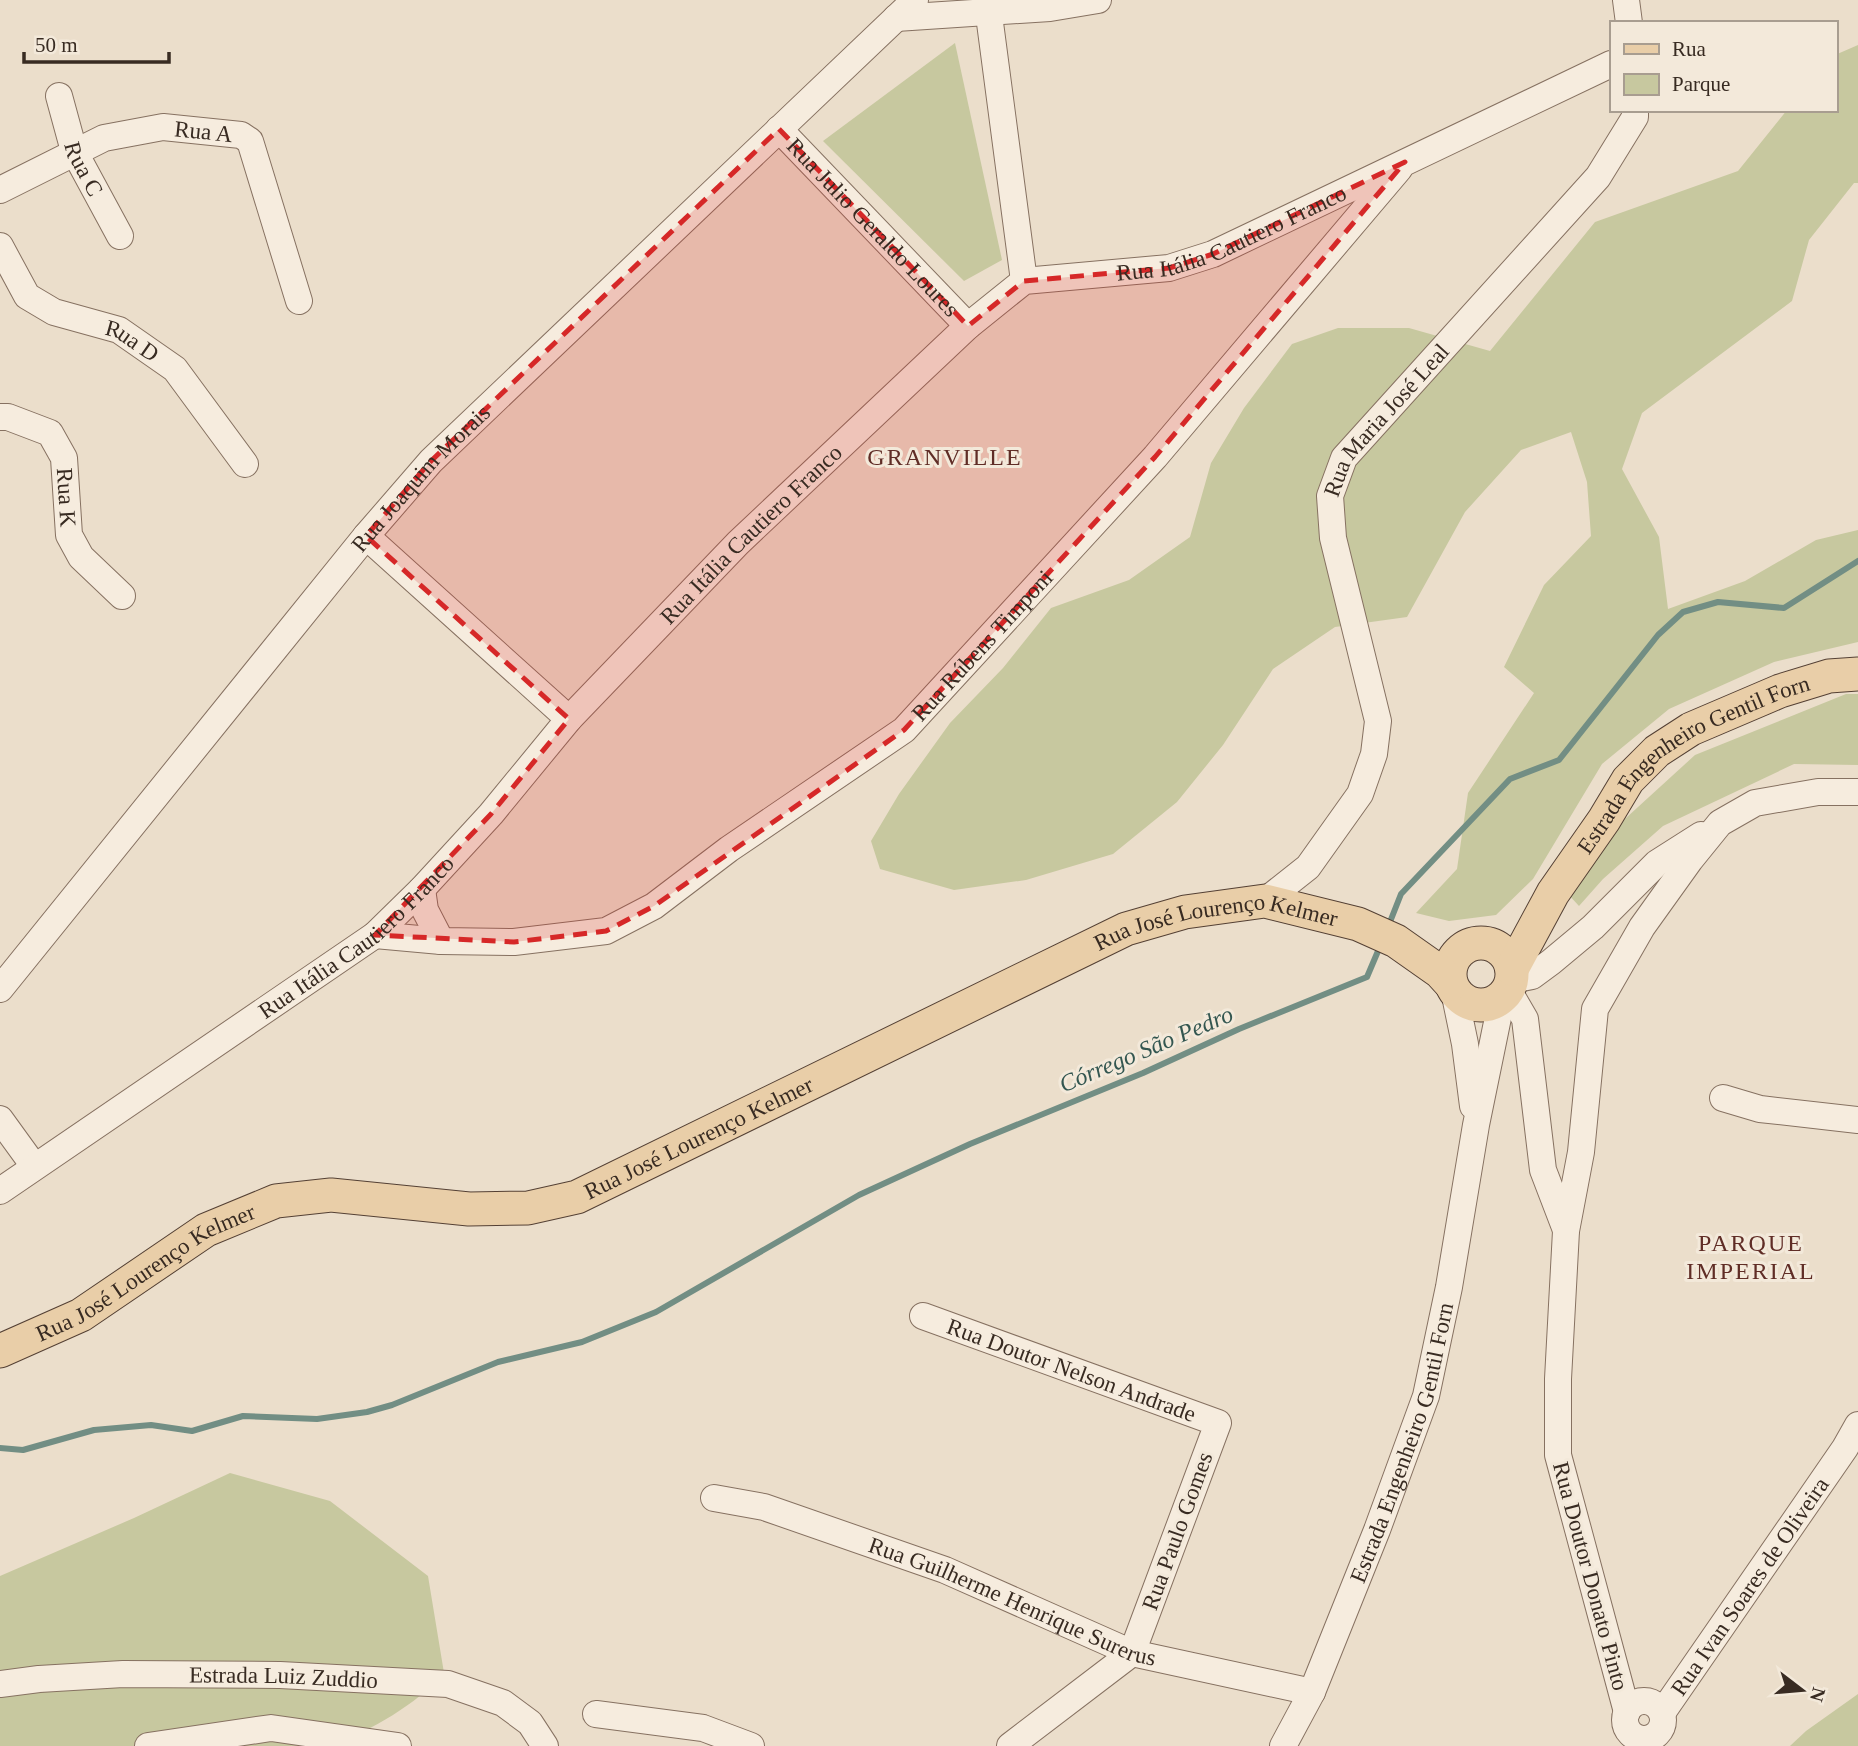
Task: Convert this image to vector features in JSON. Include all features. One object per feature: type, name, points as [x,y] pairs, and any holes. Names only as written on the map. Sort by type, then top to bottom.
[{"type":"main road","name":"Estrada Engenheiro Gentil Forn","points":[[1508,984],[1553,893],[1604,820],[1628,780],[1657,751],[1691,729],[1780,691],[1829,677],[1858,674]]},
{"type":"main road","name":"Estrada Engenheiro Gentil Forn","points":[[1473,945],[1553,893]]},
{"type":"main road","name":"Rua José Lourenço Kelmer","points":[[0,1351],[81,1315],[206,1230],[276,1201],[331,1195],[469,1209],[528,1208],[578,1198],[1126,929],[1185,912],[1265,901],[1358,924],[1395,941],[1440,972],[1452,988]]},
{"type":"main road","name":"Rua José Lourenço Kelmer","points":[[1395,941],[1473,945]]},
{"type":"main road","points":[[1473,945],[1493,945],[1509,959],[1508,984],[1492,1003],[1482,1006],[1471,1004],[1461,999],[1452,988],[1451,964],[1473,945]]},
{"type":"street","name":"Rua Joaquim Morais","points":[[0,989],[366,536],[431,461],[905,9],[988,6],[1050,8],[1098,0]]},
{"type":"street","points":[[1626,0],[1629,21]]},
{"type":"street","points":[[988,6],[1024,281]]},
{"type":"street","name":"Rua Itália Cautiero Franco","points":[[0,1191],[375,935],[491,814],[569,719],[738,543],[968,326],[1024,281],[1170,268],[1213,254],[1610,64]]},
{"type":"street","name":"Rua C","points":[[59,96],[74,151],[120,236]]},
{"type":"street","name":"Rua Maria José Leal","points":[[1265,901],[1308,867],[1360,794],[1374,754],[1378,721],[1333,538],[1330,496],[1344,458],[1598,177],[1635,117],[1635,112]]},
{"type":"street","name":"Rua A","points":[[0,190],[104,138],[163,127],[241,135],[250,141],[299,301]]},
{"type":"street","name":"Rua Julio Geraldo Loures","points":[[779,129],[968,326]]},
{"type":"street","name":"Rua Rúbens Timponi","points":[[375,935],[441,941],[514,942],[606,931],[654,905],[729,849],[904,730],[1155,457],[1405,162]]},
{"type":"street","name":"Rua D","points":[[0,246],[27,296],[54,312],[119,330],[175,369],[245,464]]},
{"type":"street","name":"Rua K","points":[[0,417],[9,417],[50,433],[64,458],[69,535],[81,557],[122,596]]},
{"type":"street","points":[[366,536],[569,719]]},
{"type":"street","name":"Rua Doutor Donato Pinto","points":[[1566,1231],[1543,1170],[1525,1019],[1508,984],[1532,976],[1551,962],[1593,927],[1657,863],[1755,803],[1818,792],[1858,792]]},
{"type":"street","name":"Rua Doutor Donato Pinto","points":[[1640,1730],[1558,1455],[1558,1379],[1566,1231],[1581,1152],[1595,1009],[1642,927],[1720,823]]},
{"type":"street","points":[[1308,867],[1308,893],[1320,915]]},
{"type":"street","points":[[422,889],[425,910],[441,941]]},
{"type":"street","name":"Estrada Engenheiro Gentil Forn","points":[[1283,1746],[1312,1692],[1377,1530],[1426,1396],[1449,1287],[1476,1125],[1508,984]]},
{"type":"street","name":"Estrada Engenheiro Gentil Forn","points":[[1452,988],[1465,1044],[1476,1125]]},
{"type":"street","points":[[1723,1098],[1760,1109],[1858,1120]]},
{"type":"street","points":[[0,1119],[34,1166]]},
{"type":"street","name":"Rua Doutor Nelson Andrade","points":[[923,1317],[1218,1423]]},
{"type":"street","name":"Rua Paulo Gomes","points":[[1132,1653],[1218,1423]]},
{"type":"street","name":"Rua Ivan Soares de Oliveira","points":[[1640,1730],[1845,1448],[1858,1425]]},
{"type":"street","name":"Rua Guilherme Henrique Surerus","points":[[715,1498],[764,1507],[945,1570],[1132,1653],[1312,1692]]},
{"type":"street","points":[[1010,1746],[1132,1653]]},
{"type":"street","name":"Estrada Luiz Zuddio","points":[[0,1684],[39,1679],[136,1674],[280,1675],[448,1684],[503,1703],[530,1723],[545,1746]]},
{"type":"street","points":[[596,1714],[702,1727],[751,1746]]},
{"type":"street","points":[[149,1746],[265,1737],[398,1746]]},
{"type":"highlighted area","points":[[779,129],[968,326],[1024,281],[1169,268],[1213,254],[1405,162],[1155,457],[904,730],[654,906],[606,931],[514,942],[375,935],[491,814],[569,719],[366,536],[431,461]]},
{"type":"green space","points":[[955,43],[1002,260],[964,281],[823,141]]},
{"type":"green space","points":[[1858,45],[1858,183],[1854,183],[1809,240],[1792,301],[1642,413],[1622,469],[1659,537],[1668,609],[1745,581],[1816,540],[1858,530],[1858,642],[1774,662],[1669,709],[1602,764],[1533,879],[1496,915],[1449,921],[1416,913],[1457,869],[1468,793],[1534,693],[1504,667],[1544,585],[1591,536],[1587,482],[1571,432],[1521,450],[1465,512],[1407,617],[1335,627],[1273,669],[1223,745],[1177,802],[1113,854],[1026,880],[954,890],[880,869],[871,841],[899,794],[950,723],[1003,668],[1051,608],[1129,580],[1190,537],[1211,463],[1244,408],[1292,344],[1338,328],[1409,328],[1490,351],[1595,222],[1738,171],[1785,112],[1837,112],[1837,54]]},
{"type":"green space","points":[[1846,694],[1858,694],[1858,765],[1794,764],[1663,826],[1603,879],[1579,906],[1567,893],[1615,828],[1695,755]]},
{"type":"green space","points":[[230,1473],[330,1501],[428,1576],[444,1673],[420,1696],[393,1715],[333,1746],[0,1746],[0,1576]]},
{"type":"green space","points":[[1858,1694],[1858,1746],[1790,1746],[1806,1731]]},
{"type":"waterway","name":"Córrego São Pedro","points":[[1388,927],[1401,894],[1510,779],[1559,760],[1658,635],[1683,612],[1718,602],[1784,608],[1858,561]]},
{"type":"waterway","name":"Córrego São Pedro","points":[[0,1448],[23,1450],[94,1430],[151,1425],[192,1431],[243,1416],[317,1419],[367,1412],[392,1405],[498,1362],[582,1342],[656,1312],[859,1195],[970,1144],[1367,977],[1381,944]]},
{"type":"district","name":"GRANVILLE","points":[[945,457]]},
{"type":"district","name":"PARQUE IMPERIAL","points":[[1751,1257]]}]
